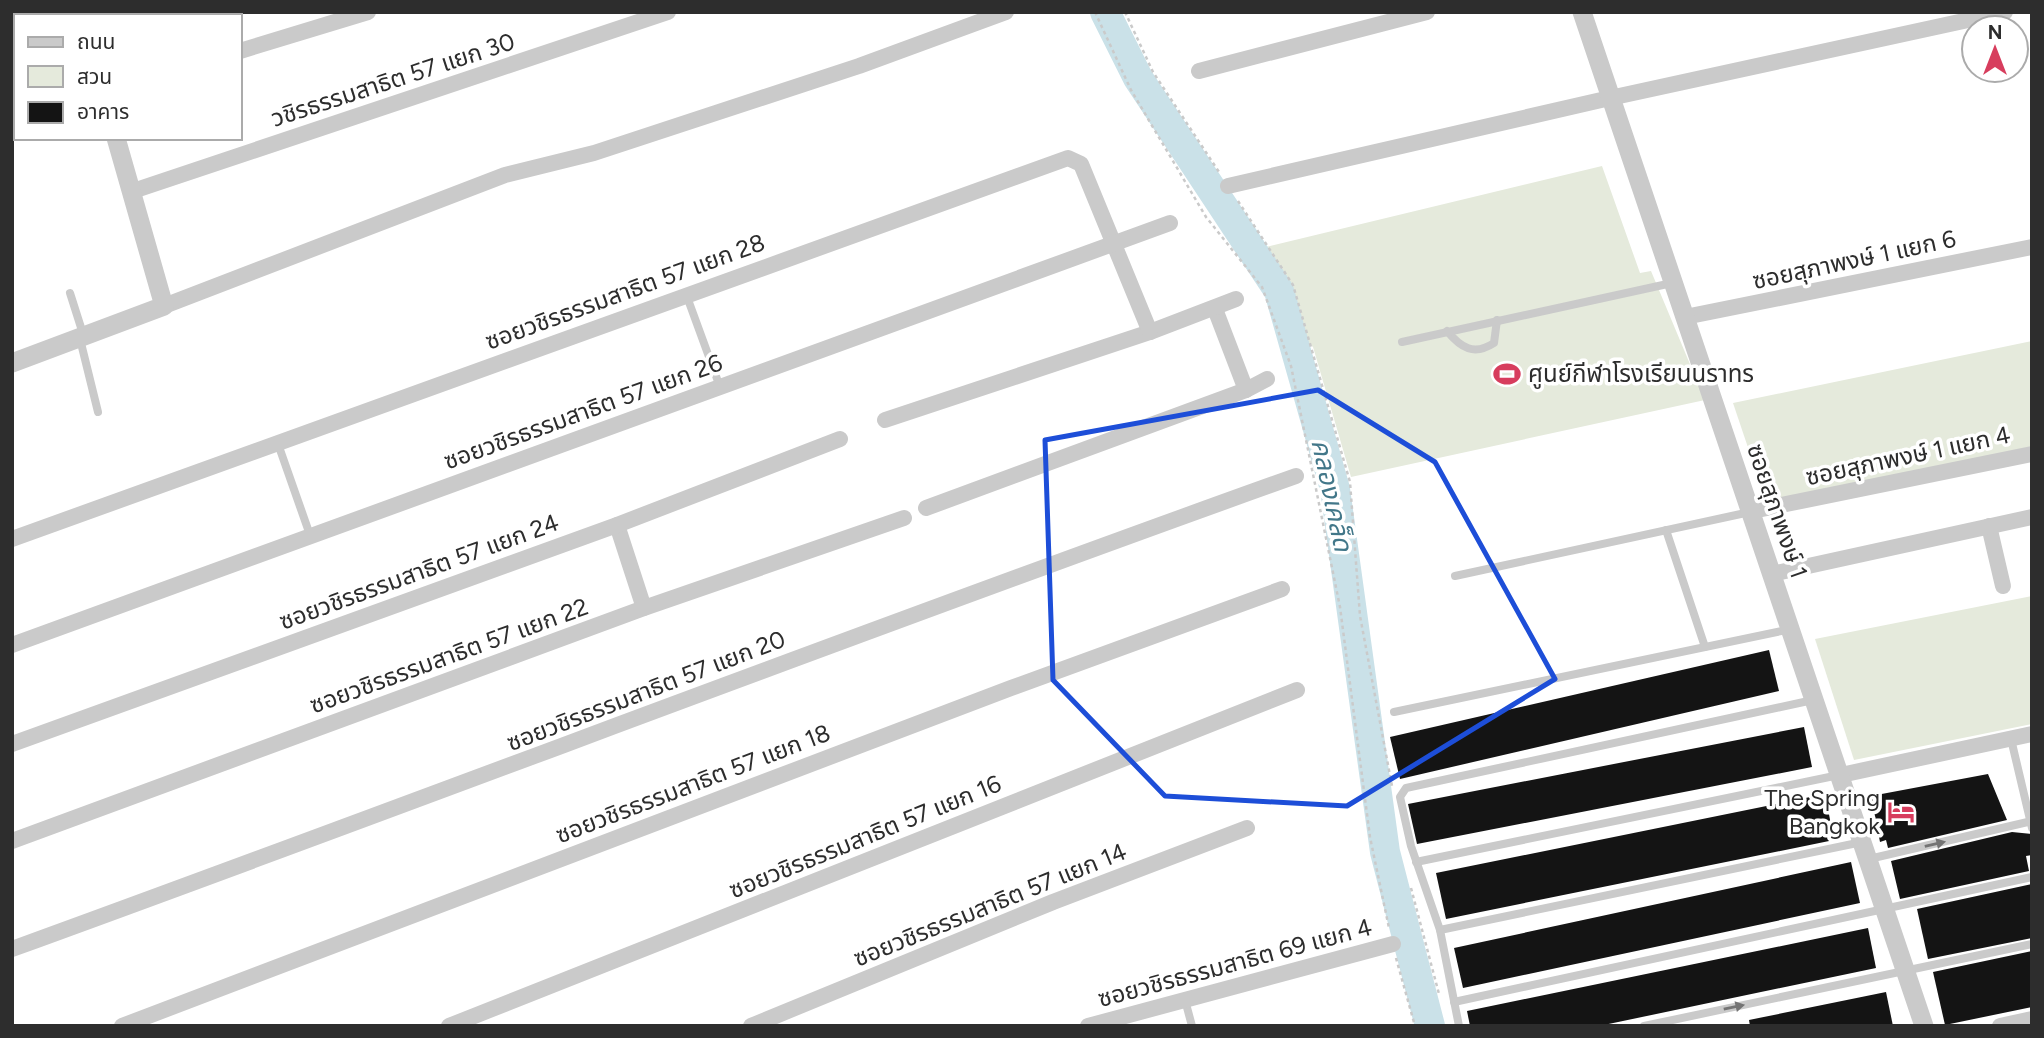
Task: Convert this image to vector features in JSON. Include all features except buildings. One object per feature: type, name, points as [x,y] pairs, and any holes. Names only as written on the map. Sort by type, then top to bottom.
[{"type":"street","points":[[242,50],[368,12]]},
{"type":"street","name":"วชิรธรรมสาธิต 57 แยก 30","points":[[133,191],[668,12]]},
{"type":"street","points":[[12,363],[505,174],[594,153],[859,66],[1006,12]]},
{"type":"street","points":[[1199,71],[1427,12]]},
{"type":"street","name":"ซอยสุภาพงษ์ 1","points":[[1582,12],[1672,283],[1816,699],[1924,1026]]},
{"type":"street","points":[[1228,186],[1610,97],[2005,12]]},
{"type":"street","points":[[117,140],[164,306]]},
{"type":"street","name":"ซอยวชิรธรรมสาธิต 57 แยก 28","points":[[12,539],[277,441],[1068,159],[1081,164],[1150,332]]},
{"type":"street","name":"ซอยวชิรธรรมสาธิต 57 แยก 26","points":[[12,645],[1170,223]]},
{"type":"street","name":"ซอยสุภาพงษ์ 1 แยก 6","points":[[1685,317],[2032,247]]},
{"type":"street","points":[[885,420],[1150,332],[1236,299]]},
{"type":"street","points":[[1215,309],[1246,390]]},
{"type":"street","points":[[926,508],[1246,390],[1267,379]]},
{"type":"street","name":"ซอยวชิรธรรมสาธิต 57 แยก 24","points":[[12,744],[617,525],[840,439]]},
{"type":"street","name":"ซอยสุภาพงษ์ 1 แยก 4","points":[[1752,512],[2032,454]]},
{"type":"street","name":"ซอยวชิรธรรมสาธิต 57 แยก 20","points":[[12,949],[429,797],[1069,557],[1296,476]]},
{"type":"street","points":[[1772,574],[2032,517]]},
{"type":"street","name":"ซอยวชิรธรรมสาธิต 57 แยก 22","points":[[12,841],[644,608],[904,518]]},
{"type":"street","points":[[617,525],[644,608]]},
{"type":"street","points":[[1989,526],[2003,586]]},
{"type":"street","name":"ซอยวชิรธรรมสาธิต 57 แยก 18","points":[[122,1026],[1011,688],[1282,589]]},
{"type":"street","name":"ซอยวชิรธรรมสาธิต 57 แยก 16","points":[[449,1026],[1297,690]]},
{"type":"street","points":[[1841,775],[2032,734]]},
{"type":"street","name":"ซอยวชิรธรรมสาธิต 57 แยก 14","points":[[751,1026],[1053,902],[1247,828]]},
{"type":"street","name":"ซอยวชิรธรรมสาธิต 69 แยก 4","points":[[1088,1026],[1393,944]]},
{"type":"street","points":[[2000,1026],[2032,1019]]},
{"type":"lane","points":[[1402,342],[1672,283]]},
{"type":"lane","points":[[69,293],[98,412]]},
{"type":"lane","points":[[686,294],[720,387]]},
{"type":"lane","points":[[1447,331],[1458,344],[1468,350],[1485,349],[1494,343],[1497,320]]},
{"type":"lane","points":[[277,441],[310,535]]},
{"type":"lane","points":[[1455,576],[1752,512]]},
{"type":"lane","points":[[1666,530],[1705,647]]},
{"type":"lane","points":[[1394,712],[1791,629]]},
{"type":"lane","points":[[1459,1026],[1440,930],[1416,862],[1400,797],[1406,788],[1816,699]]},
{"type":"lane","points":[[1440,930],[1866,851],[2031,824],[2011,739]]},
{"type":"lane","points":[[1416,862],[1841,775]]},
{"type":"lane","points":[[1454,1002],[2032,877]]},
{"type":"lane","points":[[1644,1026],[2032,944]]},
{"type":"lane","points":[[1185,1000],[1192,1026]]},
{"type":"path","points":[[1095,12],[1131,90],[1206,217],[1262,287],[1291,366],[1340,607],[1370,837],[1393,944],[1415,1026]]},
{"type":"path","points":[[1125,12],[1153,72],[1293,285],[1350,482],[1360,616],[1393,790]]},
{"type":"path","points":[[1409,877],[1442,1005]]},
{"type":"highlighted area","points":[[1318,390],[1435,462],[1555,679],[1347,806],[1165,796],[1053,680],[1045,440]]},
{"type":"green space","points":[[1602,166],[1640,273],[1651,271],[1705,400],[1351,477],[1313,347],[1296,333],[1283,287],[1258,249]]},
{"type":"green space","points":[[2032,341],[2032,447],[1766,501],[1733,403]]},
{"type":"green space","points":[[2032,596],[2032,724],[1854,760],[1815,639]]},
{"type":"waterway","name":"คลองเคล็ด","points":[[1105,12],[1138,78],[1279,291],[1335,489],[1385,852],[1430,1026]]},
{"type":"place","name":"ศูนย์กีฬาโรงเรียนนราทร","points":[[1507,374]]},
{"type":"place","name":"The Spring Bangkok","points":[[1901,812]]}]
